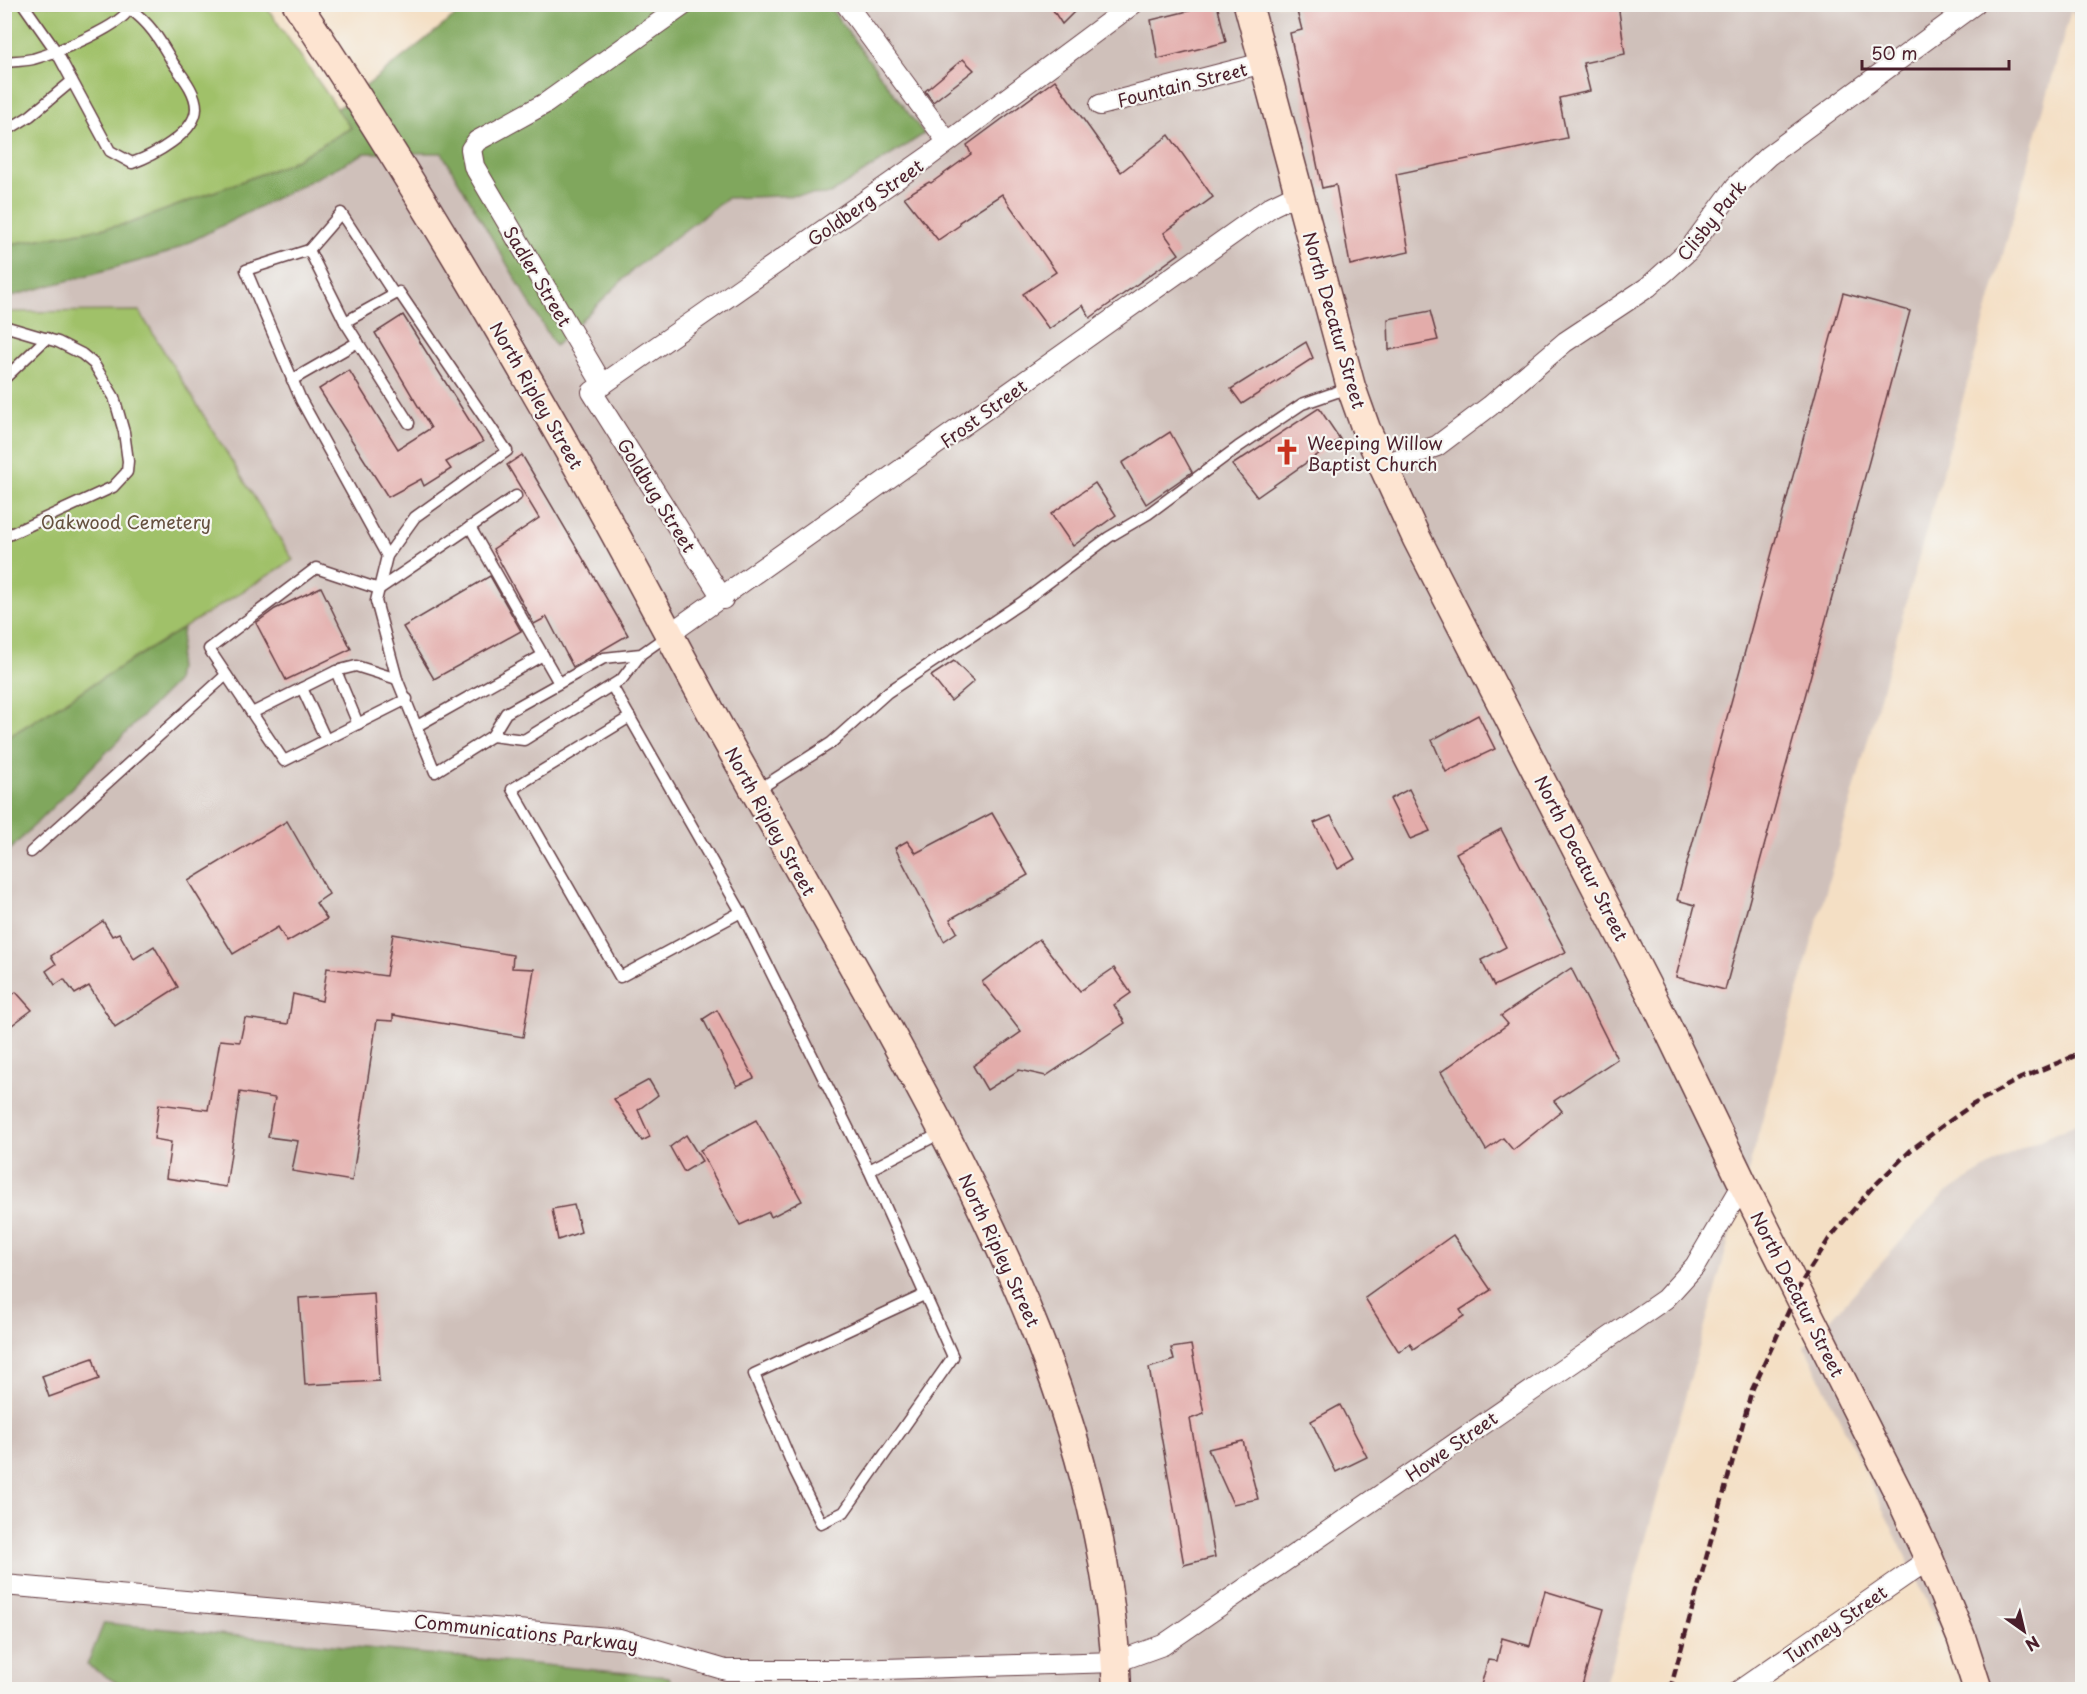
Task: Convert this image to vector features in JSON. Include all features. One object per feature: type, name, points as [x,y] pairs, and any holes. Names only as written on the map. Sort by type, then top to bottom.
[{"type":"main road","name":"North Ripley Street","points":[[297,4],[426,204],[580,471],[979,1199],[1032,1316],[1065,1408],[1104,1557],[1117,1676]]},
{"type":"main road","name":"North Decatur Street","points":[[1248,4],[1351,387],[1366,429],[1418,539],[1657,1005],[1743,1184],[1929,1558],[1961,1637],[1978,1689]]},
{"type":"street","name":"Sadler Street","points":[[598,388],[474,166],[471,149],[477,141],[546,103],[685,4]]},
{"type":"street","points":[[846,4],[947,141]]},
{"type":"street","name":"Goldberg Street","points":[[598,388],[928,158],[947,141],[1133,4]]},
{"type":"street","name":"Clisby Park","points":[[1382,465],[1437,446],[1490,406],[1565,342],[1648,287],[1688,251],[1736,186],[1768,156],[1975,4]]},
{"type":"street","name":"Fountain Street","points":[[1100,105],[1263,63]]},
{"type":"street","name":"Frost Street","points":[[668,635],[723,599],[1272,206],[1299,193]]},
{"type":"street","name":"Goldbug Street","points":[[598,388],[723,599]]},
{"type":"street","name":"Howe Street","points":[[1117,1676],[1665,1299],[1695,1266],[1743,1184]]},
{"type":"street","name":"Tunney Street","points":[[1740,1689],[1929,1558]]},
{"type":"street","name":"Communications Parkway","points":[[4,1586],[620,1639],[726,1670],[851,1670],[1117,1676]]},
{"type":"lane","points":[[4,62],[32,59],[56,51],[124,16],[131,7],[148,22],[192,92],[196,109],[190,126],[154,155],[132,163],[110,151],[56,51],[23,4]]},
{"type":"lane","points":[[4,132],[30,116],[72,81]]},
{"type":"lane","points":[[387,556],[292,380],[246,270],[309,250],[341,213],[394,294]]},
{"type":"lane","points":[[309,250],[345,322],[409,423]]},
{"type":"lane","points":[[345,322],[399,292],[507,451],[416,517],[387,556],[376,601],[397,679],[435,772],[492,736],[506,713],[604,658],[641,654]]},
{"type":"lane","points":[[4,326],[47,338],[82,354],[103,376],[114,396],[124,432],[127,472],[113,487],[4,537]]},
{"type":"lane","points":[[4,379],[47,338]]},
{"type":"lane","points":[[292,380],[358,342]]},
{"type":"lane","points":[[755,792],[831,743],[888,692],[1021,603],[1109,537],[1148,514],[1238,447],[1302,404],[1351,387]]},
{"type":"lane","points":[[379,589],[516,496]]},
{"type":"lane","points":[[470,527],[559,683]]},
{"type":"lane","points":[[379,589],[316,568],[209,649],[284,761],[406,699]]},
{"type":"lane","points":[[492,736],[524,740],[622,679],[641,654],[668,635]]},
{"type":"lane","points":[[417,726],[543,655]]},
{"type":"lane","points":[[252,713],[336,671],[356,666],[397,679]]},
{"type":"lane","points":[[336,671],[358,724]]},
{"type":"lane","points":[[31,852],[226,675]]},
{"type":"lane","points":[[612,686],[741,912],[869,1170],[953,1357],[844,1512],[821,1523],[795,1471],[754,1374],[924,1295]]},
{"type":"lane","points":[[302,688],[326,740]]},
{"type":"lane","points":[[630,717],[512,789],[620,977],[741,912]]},
{"type":"lane","points":[[869,1170],[943,1131]]},
{"type":"shaded area","points":[[828,5],[2082,5],[2082,31],[2071,10],[1604,1689],[674,1690],[669,1677],[87,1665],[127,1689],[5,1689],[5,855],[176,682],[183,628],[293,559],[12,311],[5,312],[5,299],[168,253],[365,153],[442,153],[554,346],[635,268],[728,198],[830,194],[924,134]]},
{"type":"shaded area","points":[[2082,1121],[2082,1689],[1965,1689],[1936,1620],[1805,1347],[1944,1194],[2006,1156]]},
{"type":"green space","points":[[5,5],[265,5],[351,128],[288,164],[128,224],[5,245]]},
{"type":"green space","points":[[469,5],[828,5],[924,134],[830,194],[727,198],[635,268],[555,346],[442,153],[365,153],[168,253],[5,298],[5,245],[128,224],[288,164],[351,128],[337,109]]},
{"type":"green space","name":"Oakwood Cemetery","points":[[139,311],[293,560],[5,739],[5,312]]},
{"type":"green space","points":[[183,628],[176,682],[5,855],[5,739]]},
{"type":"green space","points":[[104,1623],[669,1677],[674,1689],[127,1689],[87,1665]]},
{"type":"building","points":[[1049,4],[1082,4],[1062,24]]},
{"type":"building","points":[[1217,4],[1226,42],[1158,59],[1151,20]]},
{"type":"building","points":[[1295,4],[1618,4],[1625,54],[1583,63],[1590,91],[1559,98],[1567,138],[1396,174],[1409,252],[1350,265],[1336,185],[1322,188],[1290,33],[1302,30]]},
{"type":"building","points":[[963,59],[974,70],[933,102],[925,91]]},
{"type":"building","points":[[1055,80],[1121,172],[1169,135],[1213,197],[1164,233],[1179,254],[1090,318],[1083,305],[1049,329],[1023,294],[1056,272],[1002,194],[959,222],[960,225],[938,240],[904,197],[929,182],[931,183],[971,154],[967,145]]},
{"type":"building","points":[[1843,293],[1910,311],[1725,990],[1676,977],[1695,905],[1677,900]]},
{"type":"building","points":[[1430,311],[1438,340],[1389,350],[1388,319]]},
{"type":"building","points":[[403,315],[483,442],[446,462],[451,469],[424,486],[421,479],[388,497],[319,389],[349,370],[398,449],[431,428],[375,333]]},
{"type":"building","points":[[1306,342],[1313,358],[1242,404],[1231,389]]},
{"type":"building","name":"Weeping Willow Baptist Church","points":[[1319,408],[1340,439],[1257,497],[1232,465]]},
{"type":"building","points":[[1170,432],[1192,472],[1146,504],[1122,463]]},
{"type":"building","points":[[522,455],[628,635],[573,667],[547,617],[534,624],[493,549],[539,518],[507,465]]},
{"type":"building","points":[[1095,483],[1116,515],[1073,546],[1051,514]]},
{"type":"building","points":[[490,576],[521,631],[434,679],[403,627]]},
{"type":"building","points":[[321,587],[351,649],[286,680],[256,623],[275,609]]},
{"type":"building","points":[[954,661],[974,681],[951,701],[931,676]]},
{"type":"building","points":[[1478,715],[1495,749],[1446,772],[1432,740]]},
{"type":"building","points":[[1409,789],[1430,831],[1410,839],[1390,799]]},
{"type":"building","points":[[992,813],[1028,875],[950,919],[957,932],[944,941],[895,848],[907,841],[916,853]]},
{"type":"building","points":[[1331,816],[1355,859],[1338,869],[1314,823]]},
{"type":"building","points":[[287,821],[329,894],[316,903],[327,919],[287,942],[278,927],[233,954],[188,881]]},
{"type":"building","points":[[1501,829],[1566,952],[1494,986],[1481,960],[1506,947],[1456,853]]},
{"type":"building","points":[[103,921],[112,936],[119,933],[134,959],[154,946],[178,987],[115,1027],[89,986],[75,994],[64,979],[55,985],[46,971],[56,964],[51,956]]},
{"type":"building","points":[[393,934],[513,955],[512,968],[534,969],[523,1037],[393,1015],[393,1021],[377,1020],[352,1181],[292,1171],[298,1141],[268,1137],[275,1098],[240,1092],[226,1187],[166,1178],[171,1142],[154,1139],[159,1104],[208,1110],[220,1040],[240,1042],[245,1018],[288,1024],[293,994],[322,1001],[327,968],[386,976]]},
{"type":"building","points":[[1039,939],[1080,991],[1114,968],[1131,993],[1114,1005],[1125,1023],[1046,1076],[1019,1070],[987,1090],[973,1066],[1021,1032],[982,982]]},
{"type":"building","points":[[1571,968],[1617,1059],[1554,1101],[1562,1111],[1513,1150],[1503,1138],[1486,1150],[1441,1072],[1508,1024],[1501,1016]]},
{"type":"building","points":[[16,992],[32,1010],[4,1031],[4,1001]]},
{"type":"building","points":[[717,1010],[754,1078],[737,1086],[703,1019]]},
{"type":"building","points":[[649,1080],[658,1095],[638,1110],[650,1137],[642,1141],[614,1099]]},
{"type":"building","points":[[756,1120],[802,1201],[771,1217],[769,1212],[740,1225],[700,1150]]},
{"type":"building","points":[[686,1135],[702,1161],[684,1172],[670,1147]]},
{"type":"building","points":[[574,1205],[581,1232],[558,1240],[552,1209]]},
{"type":"building","points":[[1453,1235],[1491,1290],[1460,1310],[1464,1316],[1413,1349],[1410,1343],[1399,1352],[1365,1298]]},
{"type":"building","points":[[374,1293],[379,1381],[305,1385],[299,1298]]},
{"type":"building","points":[[1191,1345],[1204,1414],[1190,1419],[1215,1557],[1184,1565],[1149,1368],[1174,1360],[1171,1348]]},
{"type":"building","points":[[93,1358],[99,1379],[49,1397],[42,1376]]},
{"type":"building","points":[[1340,1405],[1367,1457],[1336,1472],[1311,1421]]},
{"type":"building","points":[[1243,1441],[1258,1499],[1233,1504],[1208,1449]]},
{"type":"building","points":[[1545,1591],[1604,1609],[1581,1689],[1480,1689],[1488,1660],[1497,1661],[1502,1638],[1530,1646]]},
{"type":"railway","points":[[1670,1690],[1752,1390],[1803,1280],[1829,1239],[1870,1190],[1911,1150],[1941,1127],[1972,1105],[2021,1078],[2082,1053]]},
{"type":"place","name":"Weeping Willow Baptist Church","points":[[1287,452]]}]
